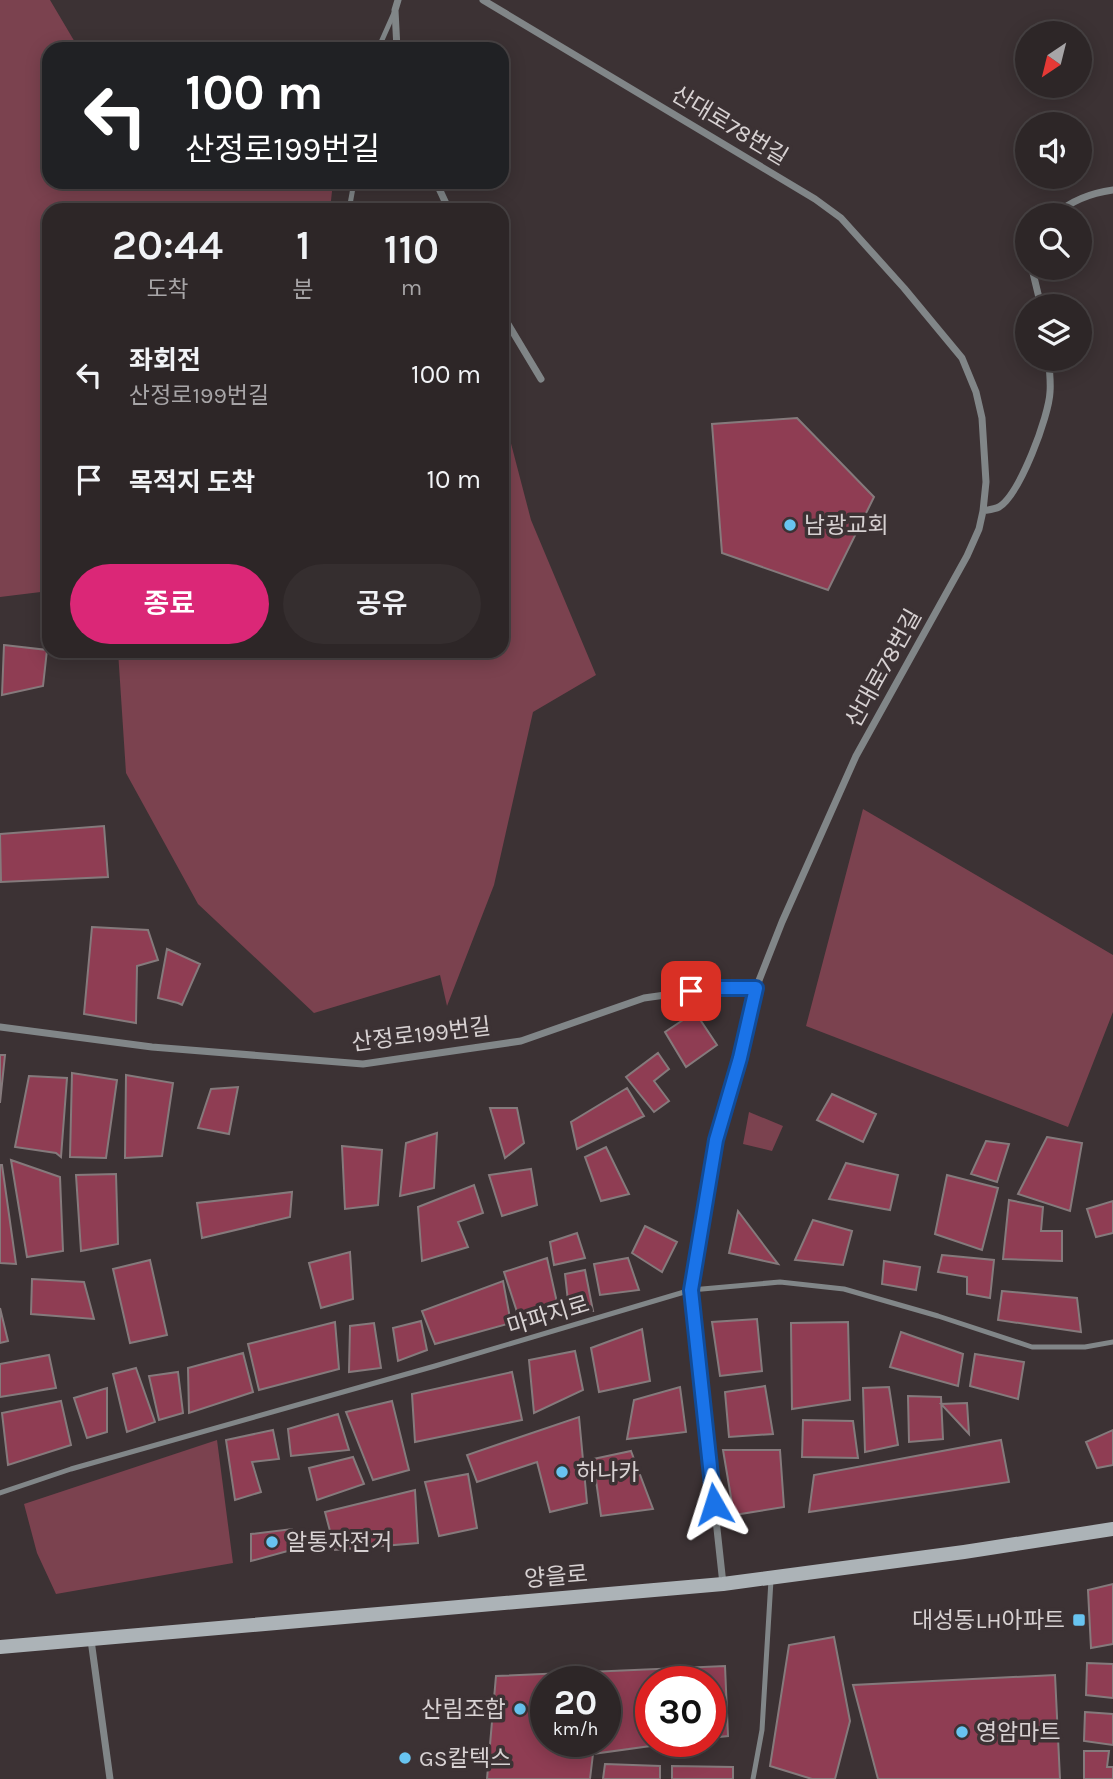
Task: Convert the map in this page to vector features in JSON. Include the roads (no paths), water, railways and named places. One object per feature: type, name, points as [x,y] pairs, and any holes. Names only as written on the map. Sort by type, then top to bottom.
[{"type":"street","points":[[397,42],[395,10],[398,0]]},
{"type":"street","name":"산대로78번길","points":[[483,0],[815,199],[841,218],[962,358],[976,392],[982,418],[986,482],[984,511],[979,529],[967,556],[856,756],[756,988],[740,1058],[716,1140],[691,1290],[723,1584]]},
{"type":"street","points":[[1072,203],[1098,192],[1113,190]]},
{"type":"street","points":[[509,326],[541,379]]},
{"type":"street","points":[[984,511],[998,508],[1010,497],[1028,461],[1044,423],[1050,392],[1049,371]]},
{"type":"street","name":"산정로199번길","points":[[0,1027],[152,1047],[363,1064],[521,1041],[644,998],[715,988],[756,988]]},
{"type":"street","name":"양을로","points":[[0,1647],[723,1584],[1113,1529]]},
{"type":"street","points":[[91,1639],[110,1779]]},
{"type":"lane","points":[[381,42],[395,10]]},
{"type":"lane","name":"마파지로","points":[[0,1493],[71,1469],[691,1290],[780,1282],[844,1289],[938,1316],[1032,1348],[1085,1347],[1113,1342]]},
{"type":"lane","points":[[753,1779],[762,1730],[771,1577]]},
{"type":"place","name":"남광교회","points":[[790,525]]},
{"type":"place","name":"하나카","points":[[562,1472]]},
{"type":"place","name":"알통자전거","points":[[272,1542]]},
{"type":"place","name":"대성동LH아파트","points":[[1079,1620]]},
{"type":"place","name":"산림조합","points":[[520,1709]]},
{"type":"place","name":"영암마트","points":[[962,1732]]},
{"type":"place","name":"GS칼텍스","points":[[405,1758]]}]
